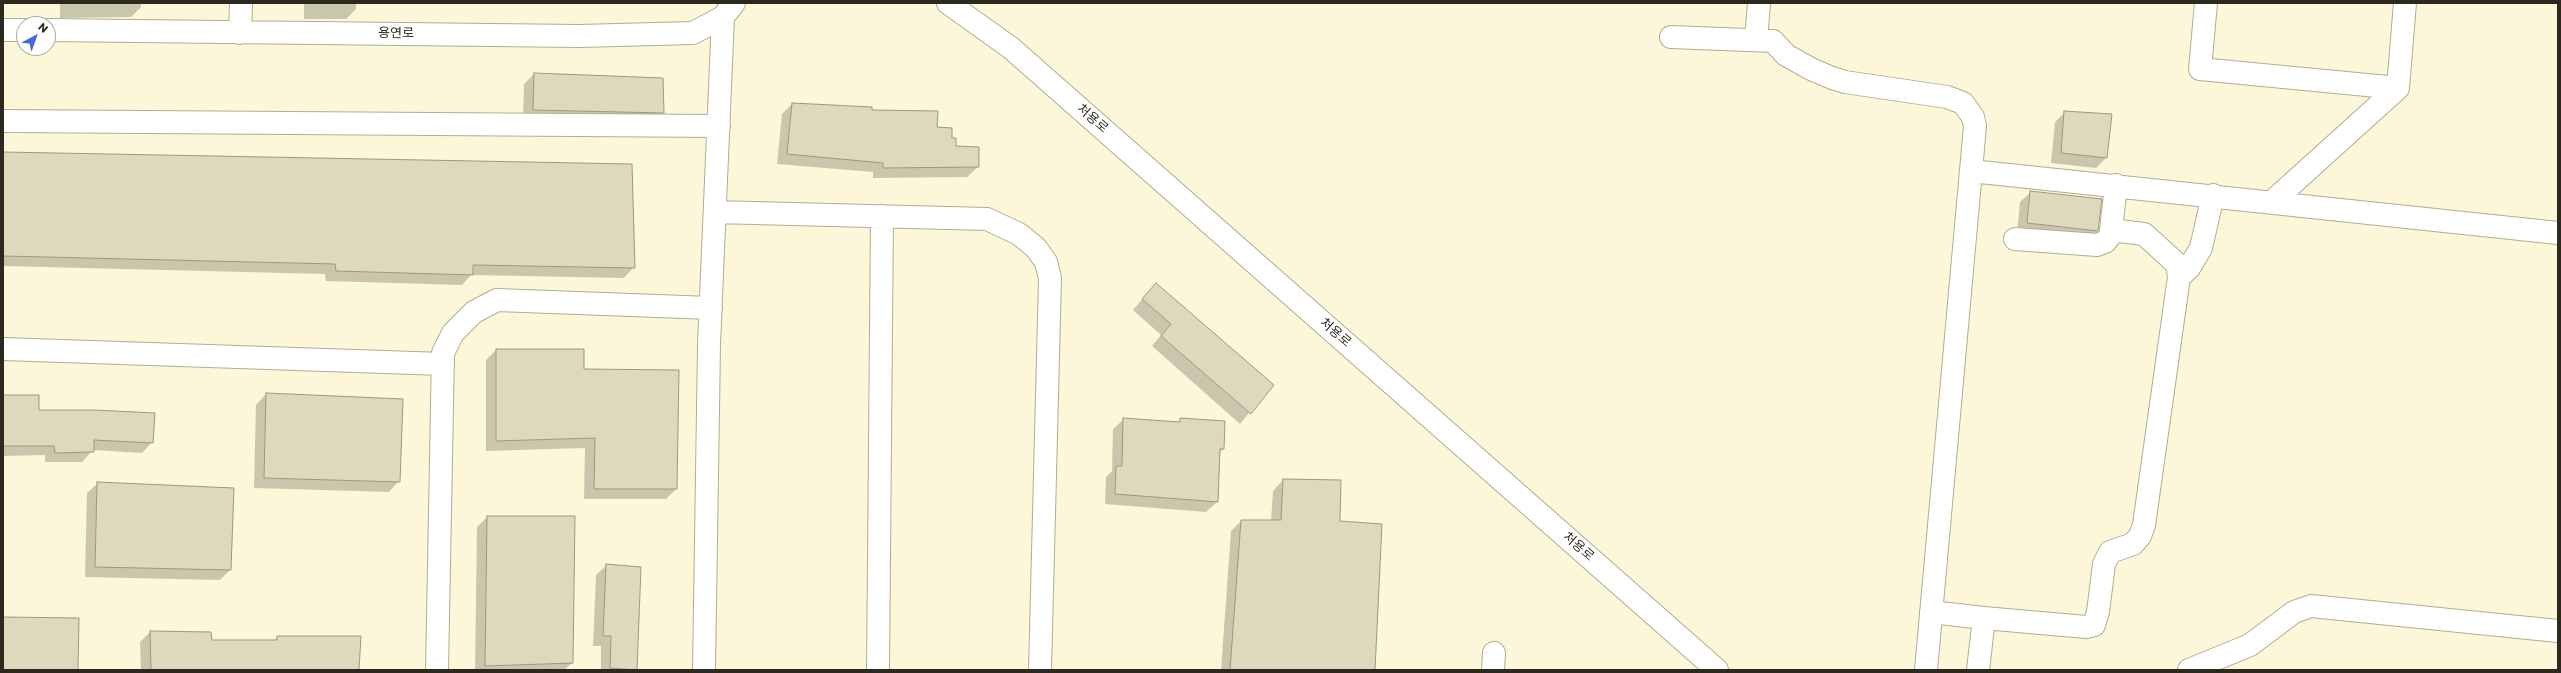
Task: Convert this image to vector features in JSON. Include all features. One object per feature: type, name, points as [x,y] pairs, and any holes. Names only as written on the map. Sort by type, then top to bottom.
[{"type":"street","points":[[240,32],[241,3]]},
{"type":"street","name":"처용로","points":[[948,3],[1012,48],[1717,670]]},
{"type":"street","points":[[1756,40],[1759,3]]},
{"type":"street","points":[[2206,3],[2200,69],[2398,88]]},
{"type":"street","points":[[2272,201],[2398,88],[2405,3]]},
{"type":"street","points":[[704,670],[711,308],[718,126],[729,10]]},
{"type":"street","name":"용연로","points":[[56,30],[579,36],[693,33],[729,10]]},
{"type":"street","points":[[3,30],[16,30]]},
{"type":"street","points":[[1671,37],[1773,41],[1792,58],[1811,69],[1845,82],[1947,97],[1963,103],[1973,117],[1975,126],[1926,670]]},
{"type":"street","points":[[3,121],[718,126]]},
{"type":"street","points":[[1971,171],[2272,201],[2558,233]]},
{"type":"street","points":[[2015,240],[2098,245],[2105,242],[2110,236],[2116,185]]},
{"type":"street","points":[[2178,277],[2189,268],[2201,248],[2213,195]]},
{"type":"street","points":[[715,212],[987,219],[1019,234],[1036,248],[1046,262],[1050,278],[1040,670]]},
{"type":"street","points":[[878,670],[882,216]]},
{"type":"street","points":[[1931,612],[2086,627],[2094,625],[2098,612],[2104,564],[2110,552],[2133,544],[2140,536],[2144,525],[2178,277],[2176,264],[2144,234],[2111,230]]},
{"type":"street","points":[[437,670],[443,353],[453,333],[474,312],[497,300],[711,308]]},
{"type":"street","points":[[3,349],[443,364]]},
{"type":"street","points":[[2189,670],[2250,645],[2294,612],[2311,606],[2558,630]]},
{"type":"street","points":[[1978,670],[1984,618]]},
{"type":"building","points":[[534,73],[663,78],[664,113],[533,110]]},
{"type":"building","points":[[792,103],[872,107],[872,110],[938,111],[937,127],[952,128],[952,138],[956,138],[956,146],[979,147],[979,167],[883,168],[883,163],[787,154]]},
{"type":"building","points":[[2064,111],[2112,114],[2107,158],[2061,153]]},
{"type":"building","points":[[3,152],[632,164],[635,268],[473,265],[473,275],[336,271],[335,264],[3,256]]},
{"type":"building","points":[[2030,191],[2102,199],[2098,231],[2027,223]]},
{"type":"building","points":[[1156,283],[1274,385],[1251,414],[1161,336],[1171,324],[1142,299]]},
{"type":"building","points":[[496,349],[584,349],[584,369],[679,370],[677,489],[594,489],[595,438],[496,441]]},
{"type":"building","points":[[266,393],[403,399],[400,482],[264,478]]},
{"type":"building","points":[[3,395],[39,395],[39,410],[95,410],[155,413],[153,443],[94,440],[94,452],[55,453],[54,446],[3,446]]},
{"type":"building","points":[[1123,418],[1180,422],[1180,418],[1225,421],[1224,449],[1220,449],[1218,502],[1115,494],[1116,466],[1122,466]]},
{"type":"building","points":[[1283,479],[1341,480],[1340,521],[1382,524],[1375,670],[1230,670],[1241,520],[1281,520]]},
{"type":"building","points":[[97,482],[234,488],[231,570],[95,567]]},
{"type":"building","points":[[487,516],[575,516],[573,663],[485,666]]},
{"type":"building","points":[[606,564],[641,567],[637,670],[610,668],[611,636],[603,636]]},
{"type":"building","points":[[3,617],[79,618],[78,670],[3,670]]},
{"type":"building","points":[[150,631],[211,632],[212,640],[277,640],[277,636],[361,636],[359,670],[151,670]]}]
